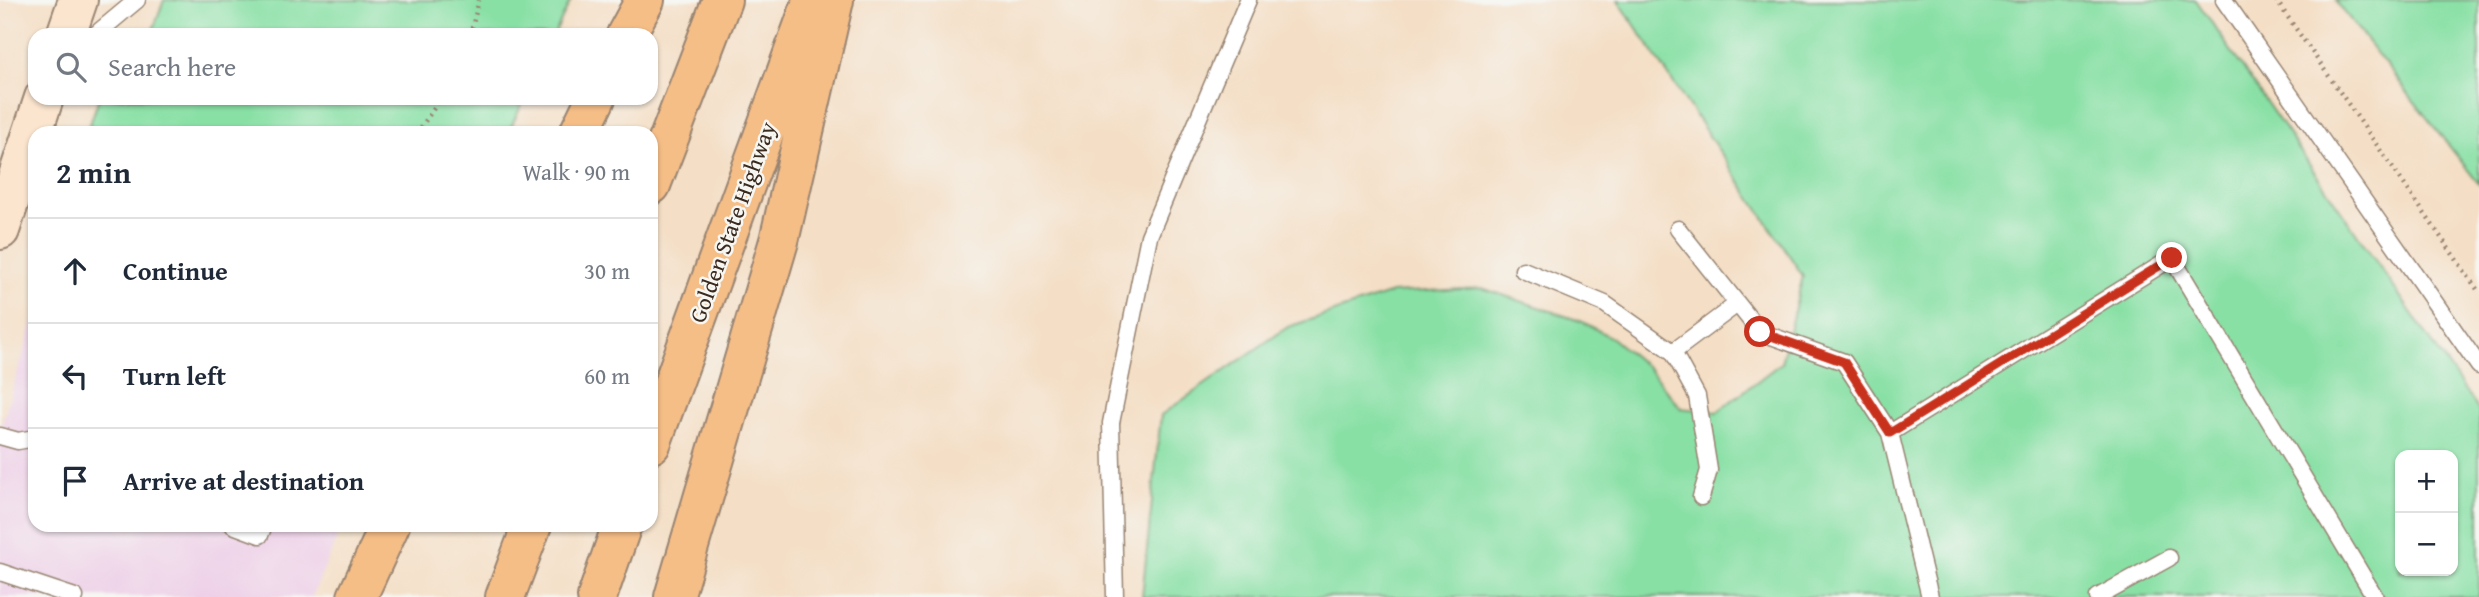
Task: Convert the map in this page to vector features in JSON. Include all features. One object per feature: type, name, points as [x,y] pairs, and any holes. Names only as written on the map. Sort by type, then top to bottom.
[{"type":"highway","points":[[630,28],[645,0]]},
{"type":"highway","points":[[658,167],[722,0]]},
{"type":"highway","name":"Golden State Highway","points":[[658,424],[813,0]]},
{"type":"highway","points":[[674,597],[779,241],[834,0]]},
{"type":"highway","points":[[582,126],[593,105]]},
{"type":"highway","points":[[357,597],[387,532]]},
{"type":"highway","points":[[505,597],[529,532]]},
{"type":"highway","points":[[597,597],[620,532]]},
{"type":"main road","points":[[68,28],[78,0]]},
{"type":"main road","points":[[37,126],[42,105]]},
{"type":"main road","points":[[0,230],[28,164]]},
{"type":"lane","points":[[103,28],[137,0]]},
{"type":"lane","points":[[1115,597],[1111,423],[1149,236],[1248,0]]},
{"type":"lane","points":[[2224,0],[2479,366]]},
{"type":"lane","points":[[1678,229],[1760,332],[1844,362],[1890,433],[1930,597]]},
{"type":"lane","points":[[1890,433],[2172,258],[2375,597]]},
{"type":"lane","points":[[1523,270],[1605,304],[1673,352],[1697,396],[1709,470],[1702,497]]},
{"type":"lane","points":[[1673,352],[1737,304]]},
{"type":"lane","points":[[0,436],[28,445]]},
{"type":"lane","points":[[18,441],[28,439]]},
{"type":"lane","points":[[2098,597],[2169,558]]},
{"type":"lane","points":[[0,572],[75,597]]},
{"type":"path","points":[[472,28],[479,0]]},
{"type":"path","points":[[2276,0],[2479,292]]},
{"type":"path","points":[[422,126],[436,105]]},
{"type":"shaded area","points":[[28,338],[28,532],[339,532],[312,597],[0,597],[0,430]]},
{"type":"green space","points":[[164,0],[571,0],[557,28],[154,28]]},
{"type":"green space","points":[[1618,0],[2196,0],[2479,411],[2479,597],[1142,597],[1161,415],[1288,327],[1392,293],[1482,288],[1583,322],[1612,338],[1649,369],[1681,408],[1717,412],[1781,363],[1803,276]]},
{"type":"green space","points":[[2335,0],[2479,0],[2479,184]]},
{"type":"green space","points":[[97,105],[522,105],[511,126],[89,126]]},
{"type":"route","points":[[1760,332],[1844,362],[1890,433],[2172,258]]}]
